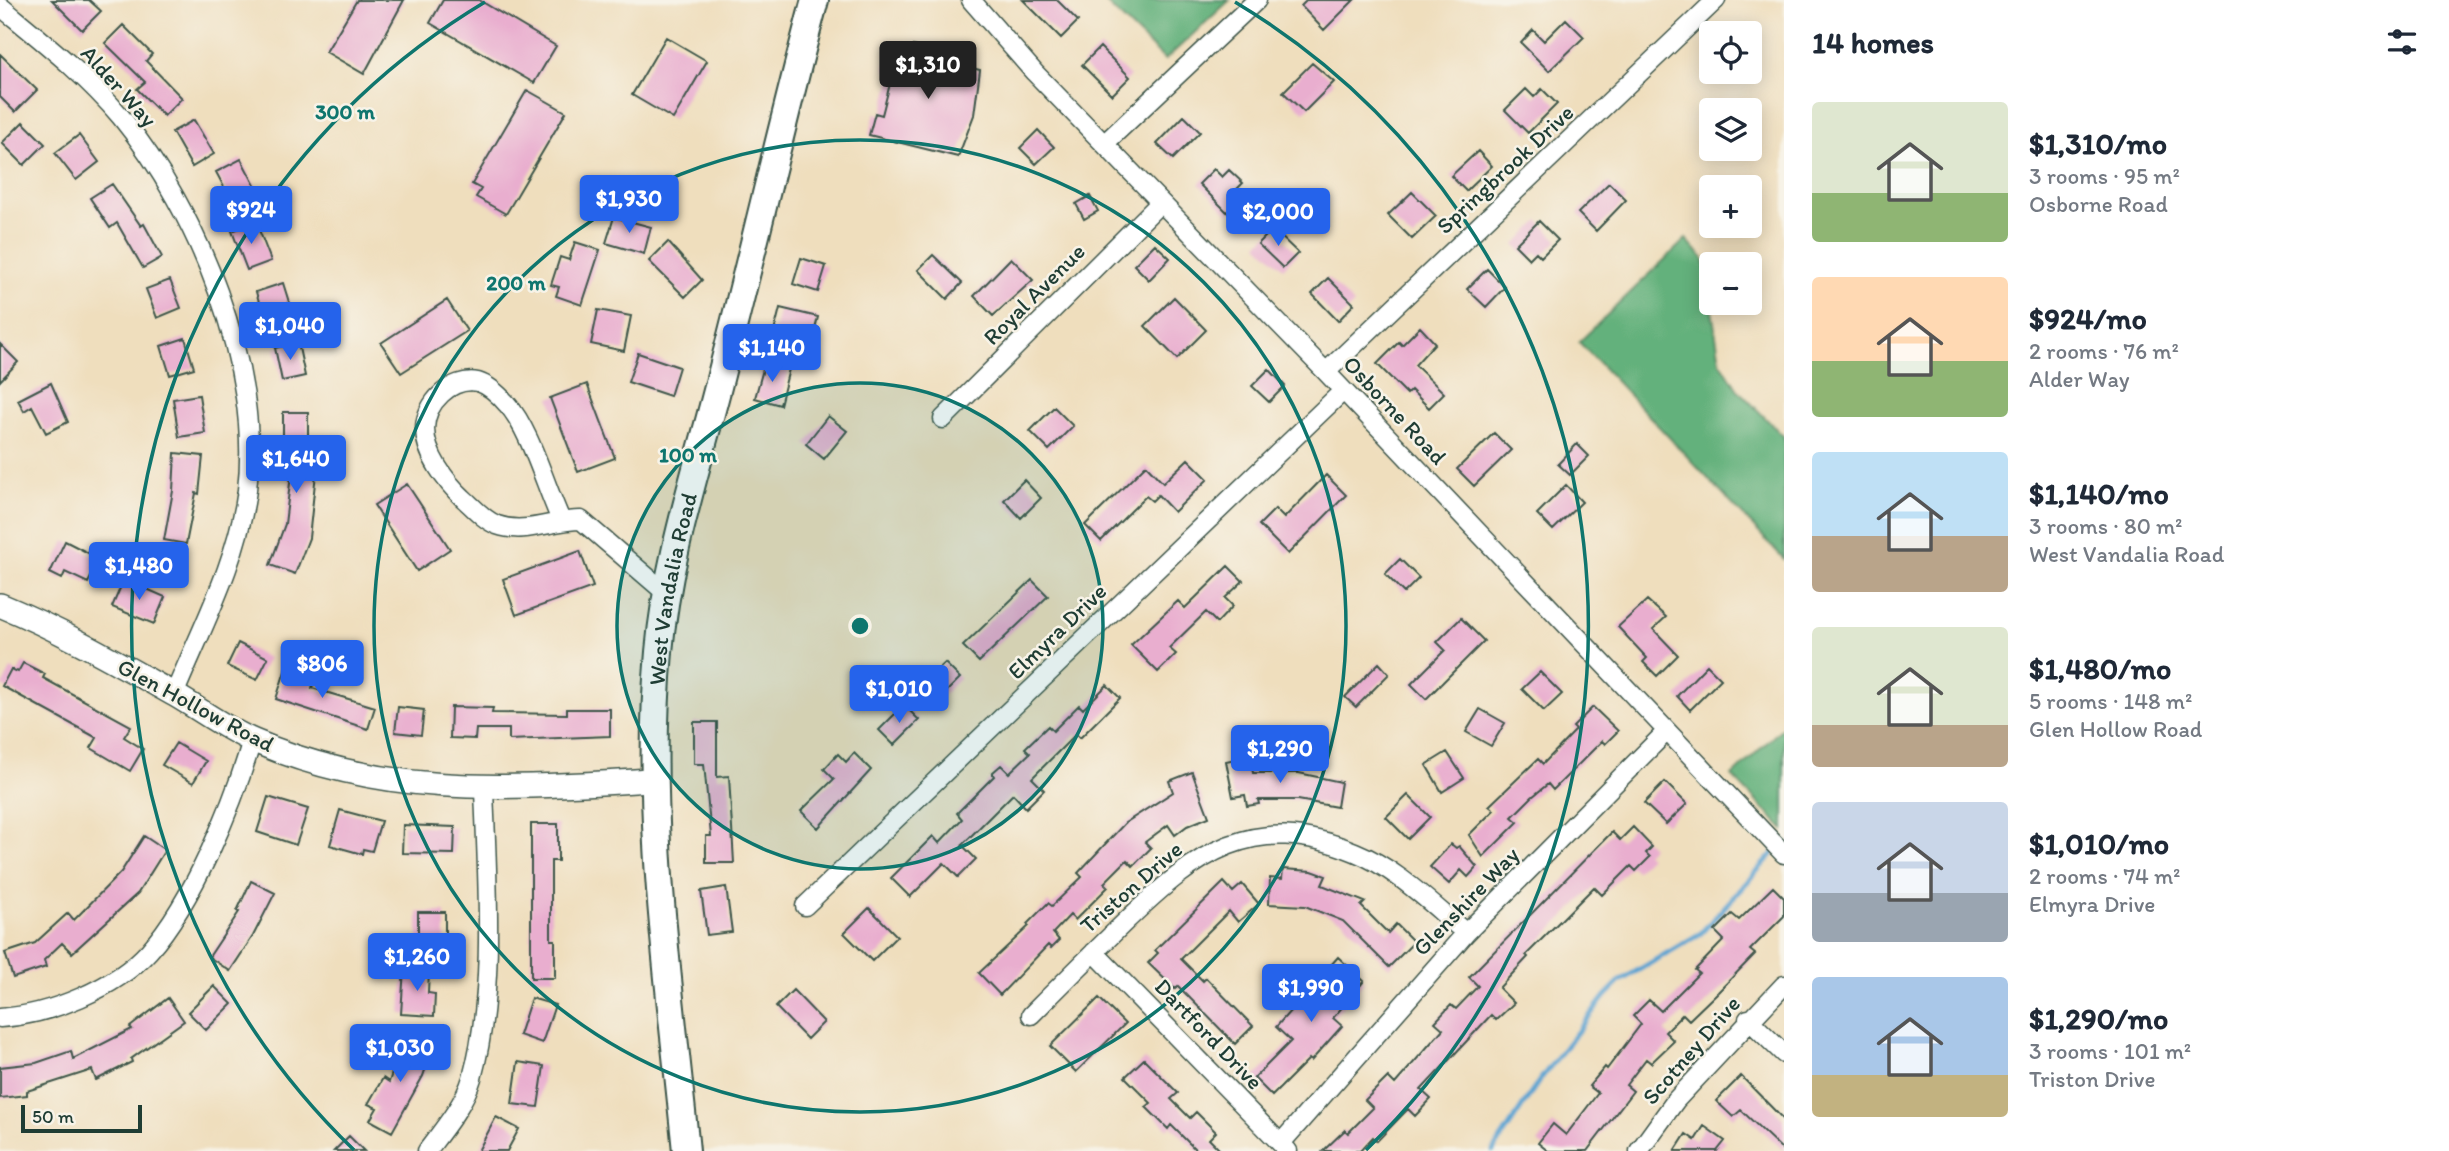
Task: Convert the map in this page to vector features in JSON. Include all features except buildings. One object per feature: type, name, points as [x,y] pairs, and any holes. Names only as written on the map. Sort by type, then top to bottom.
[{"type":"main road","name":"West Vandalia Road","points":[[686,1151],[652,780],[656,693],[666,593],[815,0]]},
{"type":"street","name":"Osborne Road","points":[[971,0],[1034,72],[1325,372],[1784,854]]},
{"type":"street","points":[[1104,144],[1257,0]]},
{"type":"street","name":"Springbrook Drive","points":[[1325,372],[1716,0]]},
{"type":"street","name":"Alder Way","points":[[0,6],[59,55],[120,117],[172,193],[212,279],[231,330],[245,391],[251,437],[247,492],[230,558],[174,695]]},
{"type":"street","name":"Royal Avenue","points":[[943,419],[1160,203]]},
{"type":"street","points":[[561,520],[509,406],[480,383],[463,381],[441,394],[427,412],[425,432],[440,470],[457,492],[494,524],[516,530],[561,520],[581,520],[666,593]]},
{"type":"street","name":"Elmyra Drive","points":[[805,906],[1343,391]]},
{"type":"street","name":"Glen Hollow Road","points":[[0,606],[44,623],[252,740],[304,759],[361,774],[422,785],[484,789],[652,780]]},
{"type":"street","name":"Glenshire Way","points":[[1285,1147],[1466,933],[1666,732]]},
{"type":"street","points":[[0,1018],[27,1016],[69,1003],[118,976],[148,952],[173,918],[202,865],[242,776],[252,740]]},
{"type":"street","points":[[427,1151],[472,1080],[474,1068],[488,933],[484,789]]},
{"type":"street","name":"Triston Drive","points":[[1031,1015],[1186,866],[1219,847],[1250,838],[1279,835],[1316,840],[1356,852],[1402,879],[1466,933]]},
{"type":"street","name":"Dartford Drive","points":[[1094,952],[1285,1147]]},
{"type":"street","name":"Scotney Drive","points":[[1639,1151],[1676,1100],[1748,1019],[1784,985]]},
{"type":"street","points":[[1748,1019],[1784,1054]]},
{"type":"green space","points":[[1103,0],[1230,0],[1165,60]]},
{"type":"green space","points":[[1686,239],[1699,253],[1699,315],[1713,315],[1720,361],[1738,390],[1784,437],[1784,559],[1579,342]]},
{"type":"green space","points":[[1784,726],[1784,830],[1732,776]]},
{"type":"waterway","points":[[1493,1151],[1539,1081],[1605,996],[1620,981],[1701,933],[1777,849]]}]
